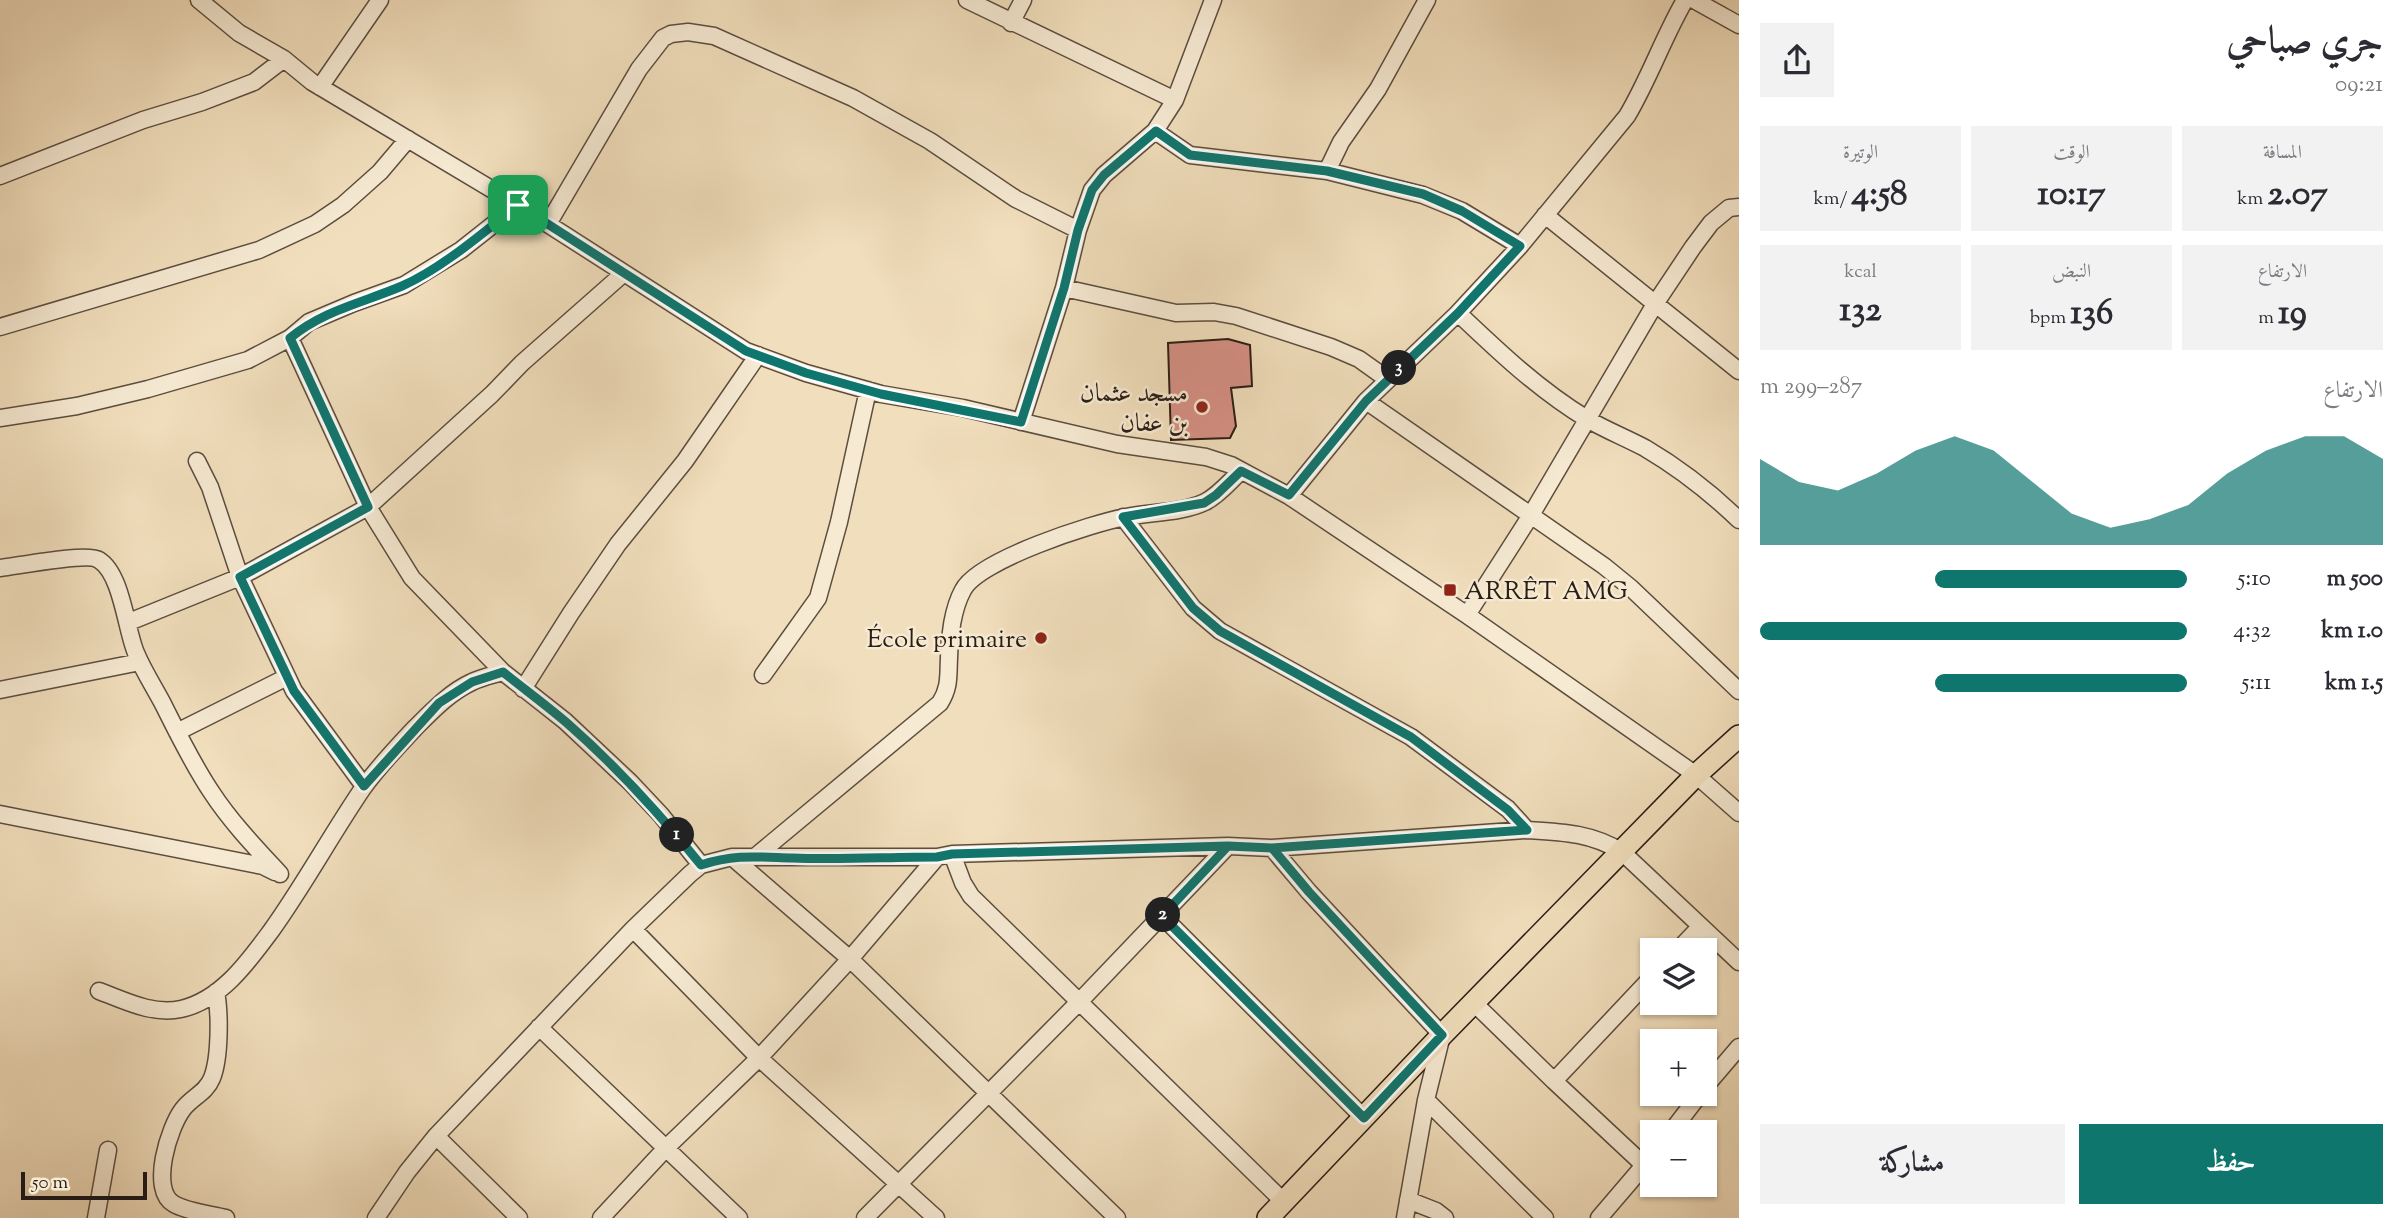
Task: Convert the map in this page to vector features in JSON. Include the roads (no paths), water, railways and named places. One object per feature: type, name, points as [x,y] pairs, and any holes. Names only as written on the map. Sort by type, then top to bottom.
[{"type":"main road","points":[[1268,1218],[1696,775],[1739,736]]},
{"type":"street","points":[[199,0],[239,33],[284,59],[320,87],[518,205],[746,351],[806,373],[868,390],[1117,444],[1206,457],[1231,465],[1289,495],[1696,775],[1739,813]]},
{"type":"street","points":[[320,87],[380,0]]},
{"type":"street","points":[[967,0],[1175,100]]},
{"type":"street","points":[[1011,23],[1023,0]]},
{"type":"street","points":[[1021,422],[1092,190],[1104,175],[1156,131],[1175,100],[1213,0]]},
{"type":"street","points":[[1327,171],[1341,142],[1378,89],[1427,0]]},
{"type":"street","points":[[1289,495],[1366,401],[1458,313],[1520,246],[1627,116],[1685,0]]},
{"type":"street","points":[[1694,0],[1739,24]]},
{"type":"street","points":[[548,224],[639,69],[663,38],[688,32],[714,36],[853,98],[930,141],[1016,199],[1078,230]]},
{"type":"street","points":[[0,176],[143,120],[254,82],[284,59]]},
{"type":"street","points":[[1156,131],[1190,155],[1327,171],[1423,194],[1462,211],[1520,246]]},
{"type":"street","points":[[0,327],[270,245],[316,224],[343,205],[380,172],[408,139]]},
{"type":"street","points":[[0,418],[77,406],[248,360],[290,338],[309,323],[404,285],[461,250],[518,205]]},
{"type":"street","points":[[1467,615],[1531,515],[1655,304],[1711,223],[1730,208],[1739,207]]},
{"type":"street","points":[[1545,215],[1739,371]]},
{"type":"street","points":[[129,622],[240,577],[368,507],[492,394],[522,363],[624,273]]},
{"type":"street","points":[[1064,288],[1176,313],[1214,312],[1236,316],[1331,347],[1359,359],[1387,379]]},
{"type":"street","points":[[1458,313],[1510,362],[1587,418],[1645,448],[1682,472],[1739,520]]},
{"type":"street","points":[[290,338],[368,507],[412,578],[503,672],[565,721],[630,782],[661,815],[701,865]]},
{"type":"street","points":[[523,689],[570,613],[618,544],[685,461],[758,355]]},
{"type":"street","points":[[763,675],[818,597],[839,522],[868,390]]},
{"type":"street","points":[[1366,401],[1631,588],[1739,691]]},
{"type":"street","points":[[197,461],[210,487],[240,577],[294,691],[364,786]]},
{"type":"street","points":[[756,856],[940,703],[950,681],[948,656],[955,614],[963,588],[990,565],[1023,550],[1123,517],[1204,503],[1241,471]]},
{"type":"street","points":[[1123,517],[1193,608],[1220,631],[1411,737],[1508,810],[1527,830]]},
{"type":"street","points":[[0,568],[86,556],[100,560],[110,573],[129,622],[140,662],[177,732],[212,793],[240,831],[280,874]]},
{"type":"street","points":[[0,690],[140,662]]},
{"type":"street","points":[[99,991],[138,1006],[168,1011],[183,1009],[207,999],[216,992],[252,957],[302,886],[364,786],[439,703],[472,682],[503,672]]},
{"type":"street","points":[[177,732],[287,677]]},
{"type":"street","points":[[0,814],[263,866],[302,886]]},
{"type":"street","points":[[376,1218],[407,1172],[436,1136],[634,929],[701,865],[732,856],[791,858],[1228,846],[1272,848],[1527,830],[1589,835],[1622,852],[1739,962]]},
{"type":"street","points":[[866,1218],[1228,846]]},
{"type":"street","points":[[1272,848],[1335,921],[1442,1035],[1426,1100],[1405,1218]]},
{"type":"street","points":[[601,1218],[667,1147],[760,1058],[944,855]]},
{"type":"street","points":[[944,855],[971,896],[1284,1202]]},
{"type":"street","points":[[732,856],[850,959],[1117,1218]]},
{"type":"street","points":[[1162,916],[1364,1118]]},
{"type":"street","points":[[1689,938],[1700,927]]},
{"type":"street","points":[[634,929],[760,1058],[936,1218]]},
{"type":"street","points":[[1555,1080],[1640,990]]},
{"type":"street","points":[[216,992],[219,1012],[215,1070],[208,1086],[182,1110],[172,1127],[161,1176],[163,1191],[174,1205],[226,1218]]},
{"type":"street","points":[[1474,1003],[1555,1080],[1640,1154]]},
{"type":"street","points":[[540,1027],[739,1218]]},
{"type":"street","points":[[1717,1072],[1739,1046]]},
{"type":"street","points":[[1426,1100],[1545,1218]]},
{"type":"street","points":[[1680,1120],[1691,1106]]},
{"type":"street","points":[[436,1136],[519,1218]]},
{"type":"street","points":[[96,1218],[108,1150]]},
{"type":"street","points":[[1599,1218],[1640,1170]]},
{"type":"street","points":[[1408,1200],[1445,1218]]},
{"type":"place","name":"مسجد عثمان بن عفان","points":[[1202,407]]},
{"type":"place","name":"ARRÊT AMG","points":[[1450,590]]},
{"type":"place","name":"École primaire","points":[[1041,638]]}]
